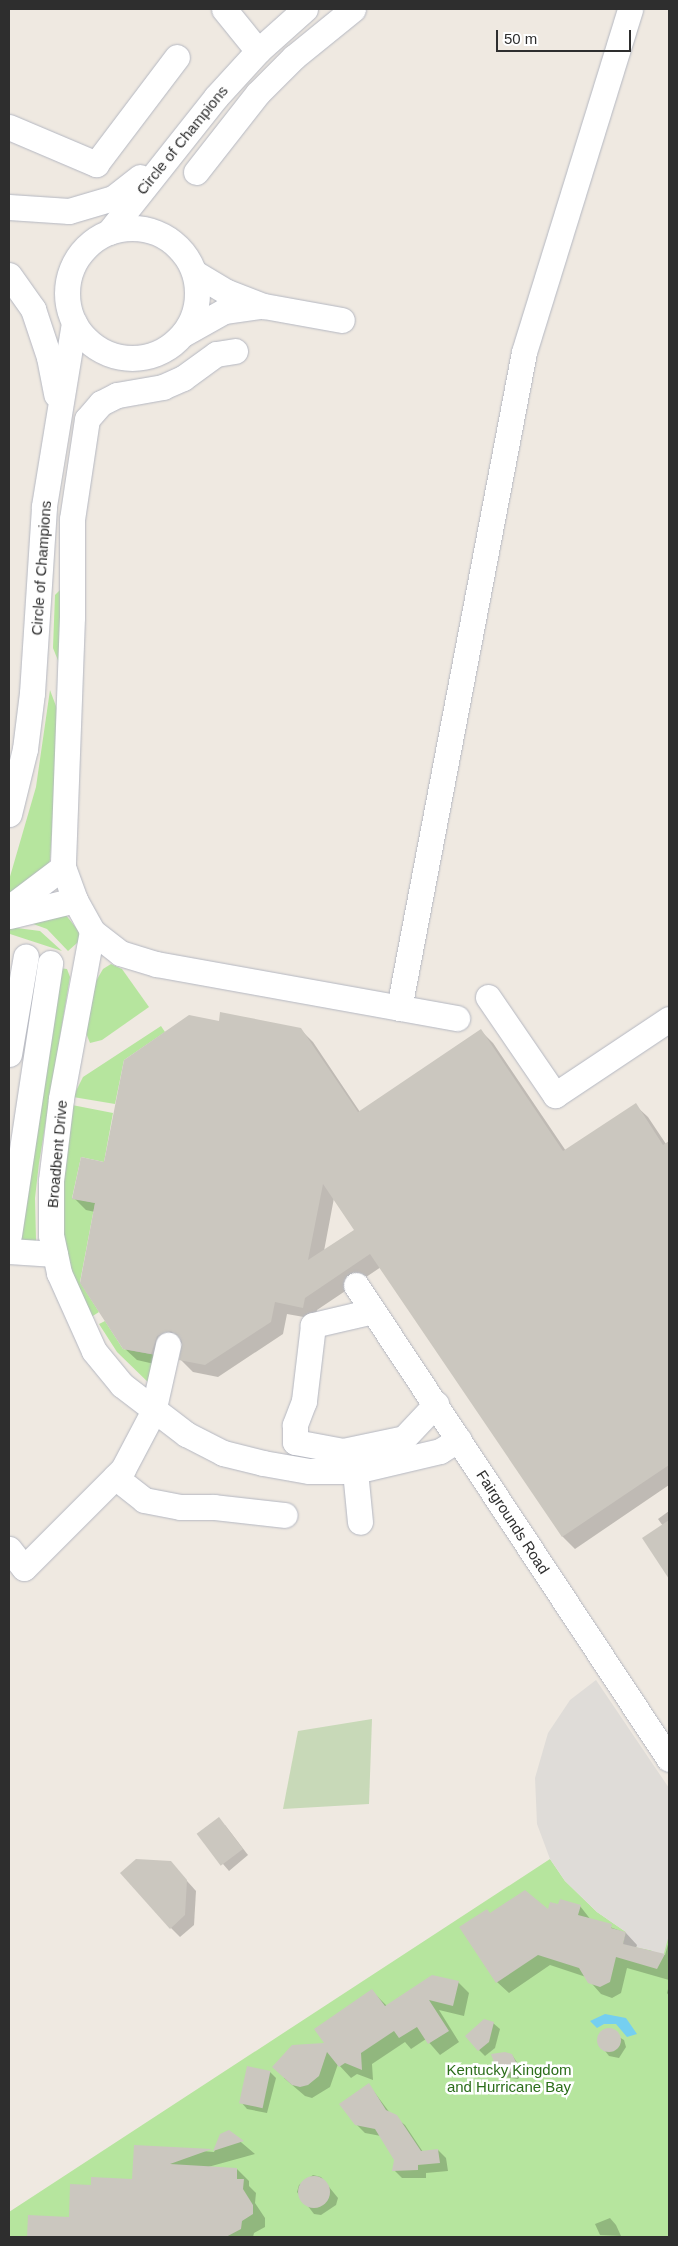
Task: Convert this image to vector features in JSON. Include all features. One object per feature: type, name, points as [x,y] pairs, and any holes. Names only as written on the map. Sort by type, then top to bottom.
[{"type":"street","points":[[224,9],[258,51],[305,9]]},
{"type":"street","points":[[196,172],[258,93],[302,51],[353,9]]},
{"type":"street","points":[[400,1008],[524,352],[630,9]]},
{"type":"street","name":"Circle of Champions","points":[[109,232],[216,97],[258,51]]},
{"type":"street","points":[[9,126],[96,164],[177,57]]},
{"type":"street","points":[[9,207],[69,211],[94,206],[113,198],[172,152]]},
{"type":"street","points":[[183,334],[194,315],[197,301],[195,273],[185,254],[170,239],[158,233],[130,227],[109,232],[90,242],[76,259],[68,279],[67,301],[74,322],[86,339],[98,347],[125,357],[147,356],[167,348],[183,334],[224,311],[264,306]]},
{"type":"street","points":[[195,273],[226,292],[264,306],[342,320]]},
{"type":"street","points":[[14,281],[33,309],[46,349],[60,410]]},
{"type":"street","name":"Circle of Champions","points":[[9,814],[25,750],[40,578],[44,506],[74,322]]},
{"type":"street","points":[[90,942],[63,868],[72,581],[72,519],[87,419],[101,403],[117,396],[163,387],[183,378],[216,354],[235,351]]},
{"type":"street","points":[[40,578],[72,581]]},
{"type":"street","points":[[36,626],[68,705]]},
{"type":"street","points":[[9,908],[63,868]]},
{"type":"street","points":[[9,916],[75,900]]},
{"type":"street","points":[[9,1054],[17,956],[50,963],[90,942],[156,964],[457,1018]]},
{"type":"street","name":"Broadbent Drive","points":[[90,942],[61,1100],[52,1172],[50,1235],[54,1254],[71,1305],[94,1351],[122,1385],[153,1412],[186,1434],[223,1453],[309,1471],[355,1470],[440,1451],[459,1439]]},
{"type":"street","points":[[9,1234],[50,963]]},
{"type":"street","points":[[488,997],[555,1095],[669,1019]]},
{"type":"street","points":[[9,1251],[54,1254]]},
{"type":"street","name":"Fairgrounds Road","points":[[356,1285],[669,1760]]},
{"type":"street","points":[[373,1311],[313,1325],[304,1402],[295,1425],[295,1442],[343,1451],[404,1438],[436,1404]]},
{"type":"street","points":[[14,1565],[123,1469],[153,1412],[168,1345]]},
{"type":"street","points":[[355,1470],[360,1522]]},
{"type":"street","points":[[115,1477],[144,1500],[180,1508],[214,1507],[286,1515]]},
{"type":"green space","points":[[60,590],[61,668],[53,648],[55,595]]},
{"type":"green space","points":[[50,690],[60,717],[50,860],[48,867],[9,899],[9,880],[36,787]]},
{"type":"green space","points":[[65,914],[81,934],[80,945],[77,943],[68,951],[47,929],[25,921]]},
{"type":"green space","points":[[12,924],[17,928],[40,931],[62,951],[10,934],[9,937],[9,925]]},
{"type":"green space","points":[[111,964],[122,969],[149,1007],[102,1040],[90,1043],[86,1033],[96,981],[103,969]]},
{"type":"green space","points":[[59,968],[67,969],[70,977],[39,1163],[35,1198],[36,1241],[16,1240]]},
{"type":"green space","points":[[161,1026],[165,1032],[124,1060],[115,1104],[73,1097],[83,1077]]},
{"type":"green space","points":[[72,1105],[113,1113],[104,1162],[81,1157],[72,1198],[95,1203],[80,1282],[99,1312],[88,1319],[69,1277],[60,1210]]},
{"type":"green space","points":[[105,1321],[123,1349],[161,1356],[154,1388],[117,1352],[99,1324]]},
{"type":"green space","points":[[372,1719],[369,1804],[283,1809],[298,1731]]},
{"type":"green space","name":"Kentucky Kingdom and Hurricane Bay","points":[[550,1859],[565,1881],[597,1912],[626,1932],[623,1944],[650,1950],[669,1935],[669,2237],[9,2237],[9,2212]]},
{"type":"shaded area","points":[[596,1680],[669,1788],[669,1935],[663,1957],[650,1950],[623,1945],[626,1932],[597,1912],[565,1881],[550,1859],[537,1824],[535,1778],[548,1733],[570,1700]]},
{"type":"water","points":[[605,2014],[626,2018],[637,2034],[627,2037],[616,2024],[604,2024],[597,2028],[590,2021]]},
{"type":"building","points":[[220,1012],[301,1028],[358,1112],[481,1029],[563,1151],[636,1103],[663,1145],[669,1141],[669,1465],[562,1537],[370,1254],[305,1298],[303,1308],[275,1302],[271,1322],[205,1365],[179,1360],[182,1341],[171,1331],[157,1336],[151,1354],[123,1349],[80,1283],[95,1203],[72,1199],[81,1157],[104,1162],[124,1060],[189,1015],[219,1021]],"holes":[[[323,1184],[354,1230],[308,1260]]]},
{"type":"building","points":[[669,1520],[669,1579],[642,1538]]},
{"type":"building","points":[[219,1817],[243,1849],[221,1866],[197,1834]]},
{"type":"building","points":[[136,1859],[171,1861],[187,1880],[185,1915],[170,1929],[120,1873]]},
{"type":"building","points":[[525,1890],[548,1909],[550,1902],[558,1904],[560,1899],[581,1905],[578,1915],[612,1924],[611,1928],[626,1932],[623,1944],[665,1954],[657,1969],[616,1957],[610,1982],[600,1987],[588,1983],[579,1968],[538,1955],[496,1983],[459,1927],[487,1909],[490,1913]]},
{"type":"building","points":[[432,1975],[459,1981],[453,2006],[429,2000],[449,2031],[428,2044],[417,2027],[399,2038],[394,2031],[361,2053],[362,2070],[345,2063],[339,2067],[327,2052],[319,2076],[308,2085],[300,2087],[292,2085],[272,2067],[292,2045],[324,2043],[314,2029],[372,1989],[385,2006]]},
{"type":"building","points":[[484,2019],[494,2022],[489,2042],[478,2051],[465,2036]]},
{"type":"building","points":[[609,2028],[614,2029],[620,2035],[620,2045],[614,2051],[609,2052],[604,2051],[598,2045],[597,2040],[598,2035],[604,2029]]},
{"type":"building","points":[[505,2052],[512,2054],[517,2064],[508,2075],[497,2071],[491,2054]]},
{"type":"building","points":[[247,2066],[270,2071],[263,2108],[239,2103]]},
{"type":"building","points":[[369,2083],[386,2110],[397,2115],[421,2151],[438,2149],[440,2163],[418,2165],[418,2170],[392,2171],[394,2160],[375,2129],[355,2125],[339,2104]]},
{"type":"building","points":[[229,2130],[244,2141],[213,2151],[220,2134]]},
{"type":"building","points":[[134,2145],[212,2149],[170,2164],[237,2168],[237,2179],[244,2179],[243,2189],[253,2205],[253,2214],[242,2221],[241,2229],[226,2237],[27,2237],[28,2215],[69,2217],[70,2184],[91,2185],[91,2177],[132,2179]]},
{"type":"building","points":[[314,2176],[326,2180],[330,2192],[326,2204],[314,2208],[302,2204],[298,2192],[302,2180]]}]
